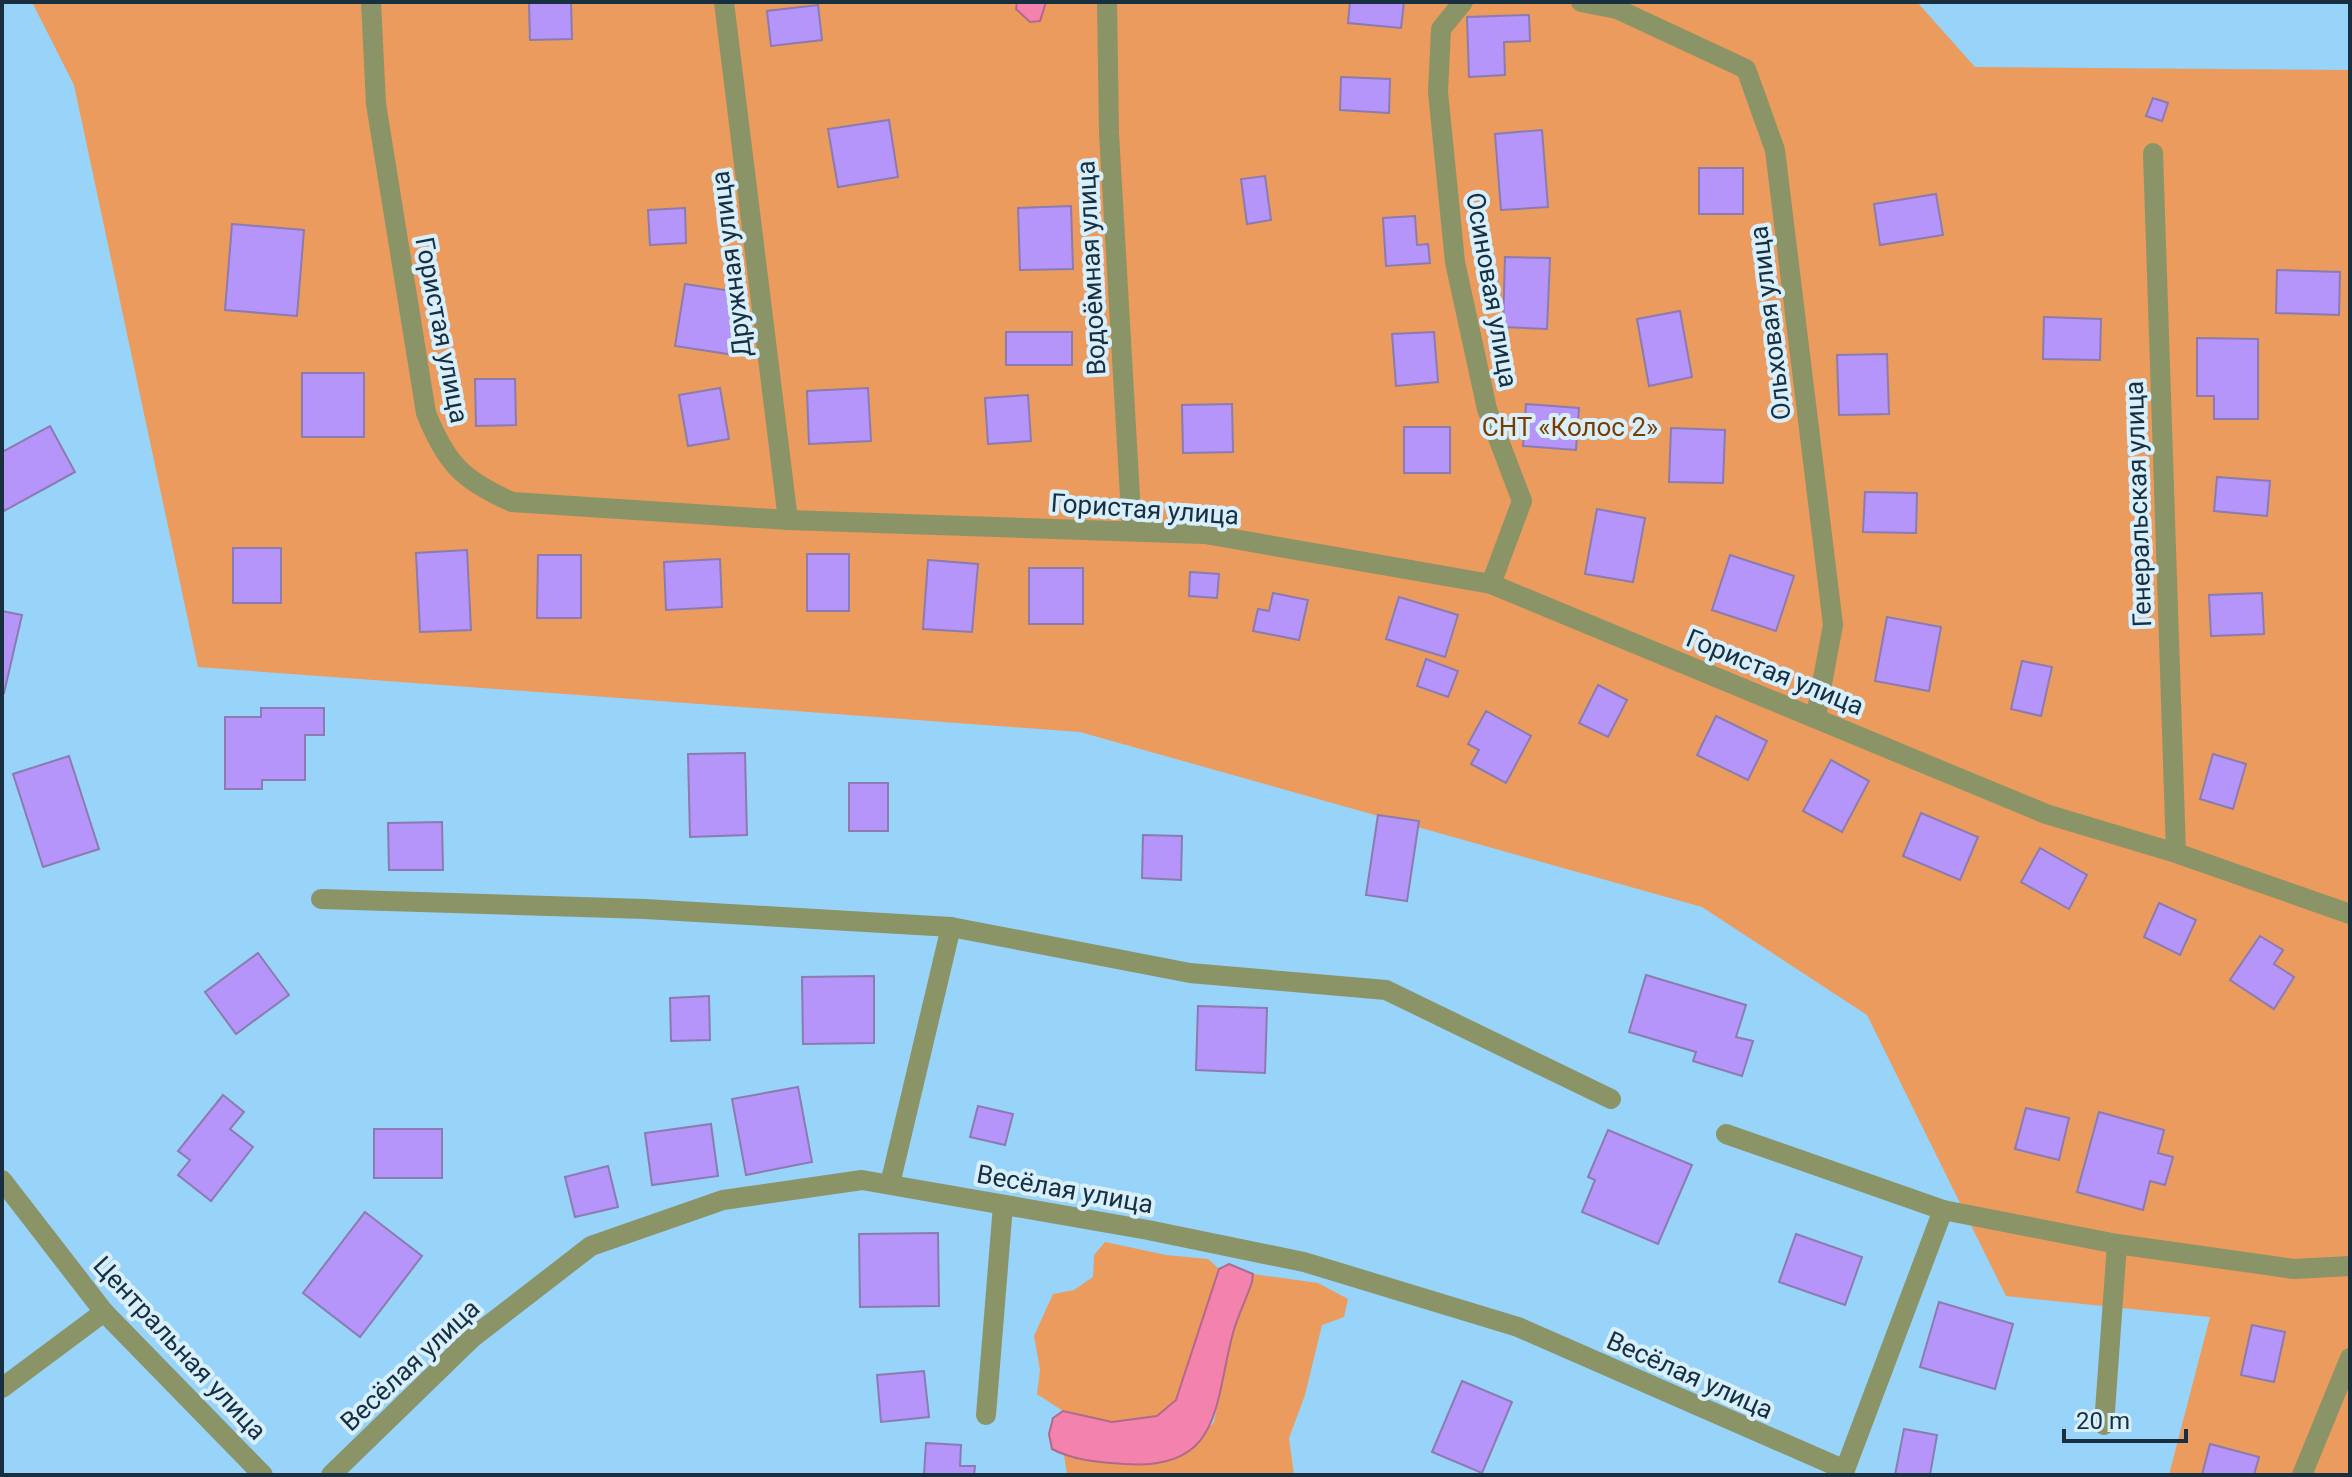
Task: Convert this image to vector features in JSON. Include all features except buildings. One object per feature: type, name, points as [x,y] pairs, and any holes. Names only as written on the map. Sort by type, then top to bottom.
[{"type":"street","name":"Гористая улица","points":[[371,2],[376,104],[426,413],[440,449],[453,466],[469,481],[512,502],[788,520],[1205,534],[1491,584],[1816,716],[2046,814],[2176,853],[2350,914]]},
{"type":"street","name":"Дружная улица","points":[[724,2],[788,520]]},
{"type":"street","name":"Водоёмная улица","points":[[1107,2],[1109,133],[1132,531]]},
{"type":"street","name":"Осиновая улица","points":[[1463,2],[1441,29],[1438,92],[1455,262],[1487,409],[1522,501],[1491,584]]},
{"type":"street","name":"Ольховая улица","points":[[1581,2],[1617,9],[1746,69],[1775,150],[1833,625],[1816,716]]},
{"type":"street","name":"Генеральская улица","points":[[2153,153],[2176,853]]},
{"type":"street","points":[[321,899],[645,909],[951,927],[1190,973],[1386,990],[1611,1099]]},
{"type":"street","points":[[890,1184],[951,927]]},
{"type":"street","points":[[1726,1134],[1943,1210],[2117,1244],[2294,1269],[2350,1266]]},
{"type":"street","name":"Центральная улица","points":[[2,1180],[104,1312],[263,1475]]},
{"type":"street","name":"Весёлая улица","points":[[331,1475],[472,1338],[591,1246],[723,1200],[862,1180],[1148,1230],[1304,1262],[1518,1327],[1844,1473]]},
{"type":"street","points":[[986,1415],[1003,1205]]},
{"type":"street","points":[[1844,1473],[1943,1210]]},
{"type":"street","points":[[2104,1425],[2117,1244]]},
{"type":"street","points":[[2,1388],[104,1312]]},
{"type":"street","points":[[2302,1475],[2350,1358]]},
{"type":"green space","name":"СНТ «Колос 2»","points":[[32,2],[1917,2],[1975,67],[2350,70],[2350,1475],[2169,1475],[2210,1317],[2006,1296],[1867,1015],[1702,907],[1080,732],[198,667],[74,85]]},
{"type":"green space","points":[[1105,1242],[1166,1255],[1208,1259],[1219,1269],[1176,1399],[1157,1416],[1112,1422],[1063,1411],[1037,1394],[1040,1370],[1034,1336],[1053,1294],[1074,1290],[1093,1277],[1094,1255]]},
{"type":"green space","points":[[1253,1274],[1318,1283],[1348,1299],[1344,1317],[1322,1325],[1305,1395],[1289,1438],[1294,1475],[1067,1475],[1064,1455],[1129,1464],[1182,1456],[1214,1422],[1232,1335]]},
{"type":"shaded area","points":[[1017,2],[1046,2],[1040,21],[1030,22],[1016,9]]},
{"type":"shaded area","points":[[1229,1264],[1253,1274],[1252,1282],[1233,1333],[1216,1407],[1197,1444],[1180,1456],[1156,1463],[1096,1462],[1052,1449],[1049,1434],[1053,1418],[1063,1411],[1112,1422],[1157,1416],[1176,1400],[1219,1269]]}]
